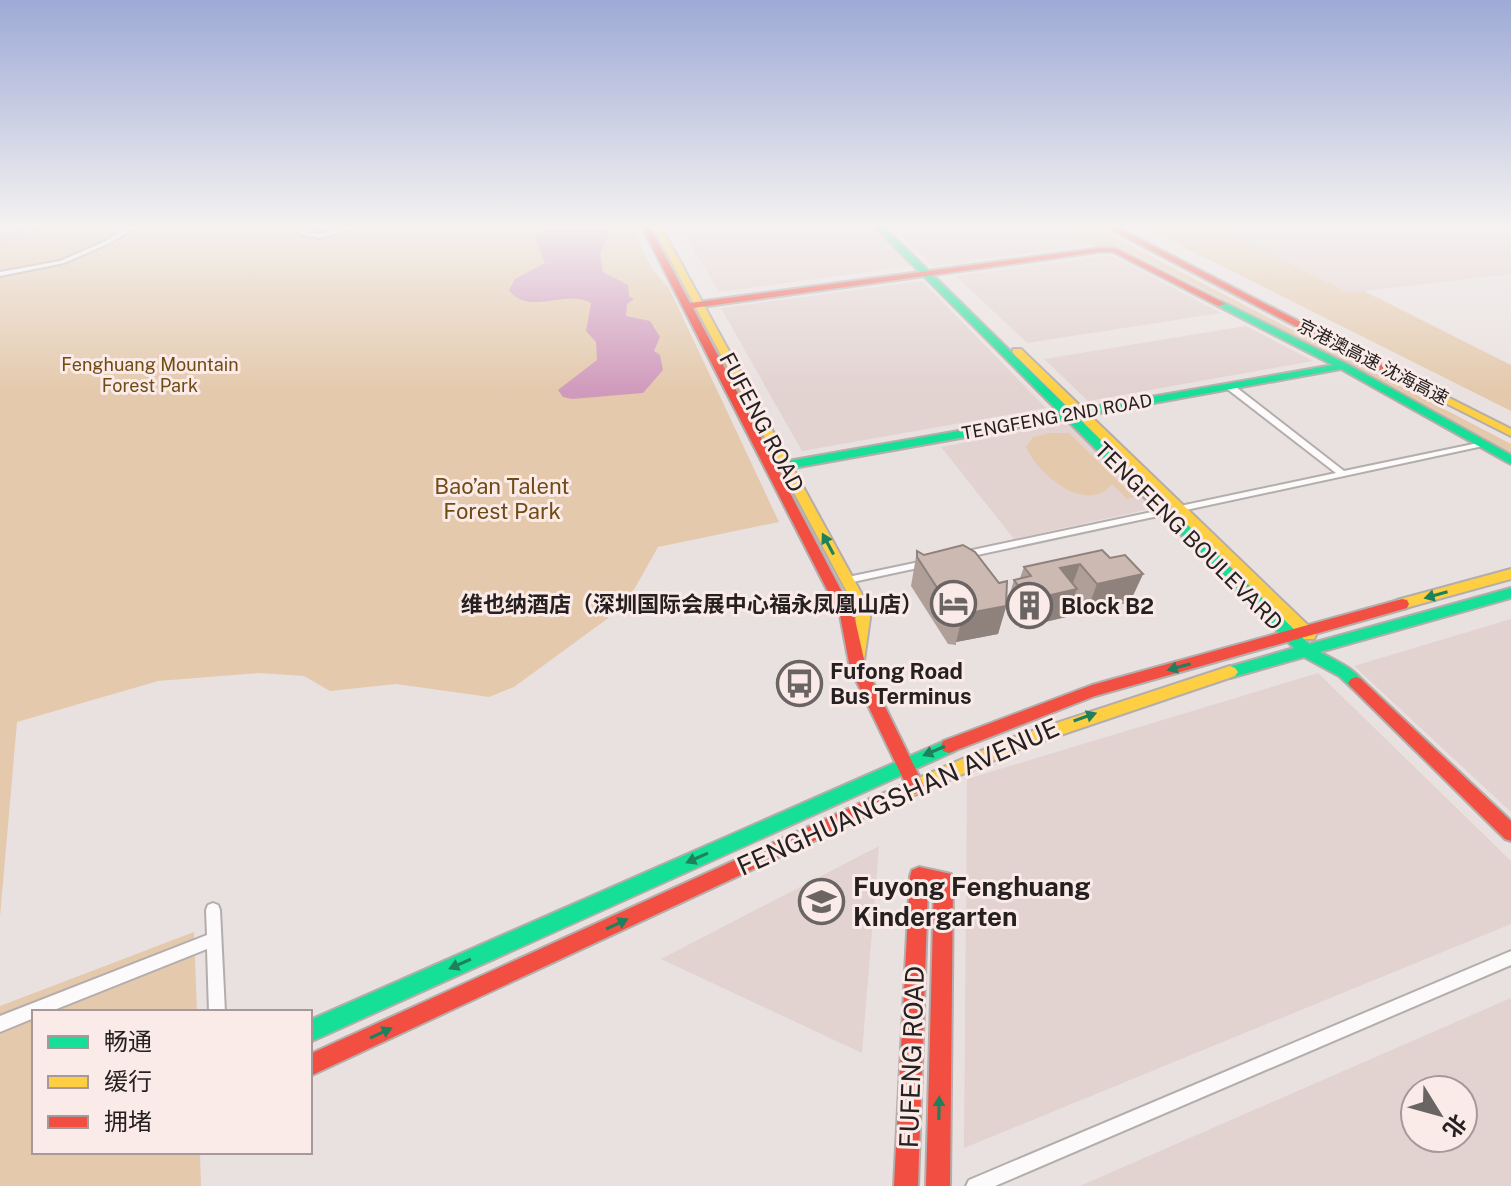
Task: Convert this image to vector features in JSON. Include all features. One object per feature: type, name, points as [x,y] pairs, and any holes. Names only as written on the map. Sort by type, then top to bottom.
[{"type":"main road","name":"FUFENG ROAD","points":[[680,280],[778,466],[847,615],[858,668],[915,786]]},
{"type":"main road","points":[[693,305],[876,280]]},
{"type":"main road","name":"TENGFENG BOULEVARD","points":[[938,280],[1173,510],[1323,647],[1352,669],[1511,821]]},
{"type":"main road","points":[[1175,280],[1343,366],[1511,460]]},
{"type":"main road","name":"京港澳高速 沈海高速","points":[[1214,280],[1511,433]]},
{"type":"main road","name":"京港澳高速 沈海高速","points":[[1229,280],[1511,423]]},
{"type":"main road","name":"TENGFENG 2ND ROAD","points":[[778,466],[1343,366]]},
{"type":"main road","name":"FUFENG ROAD","points":[[778,466],[864,611],[858,668]]},
{"type":"main road","name":"TENGFENG BOULEVARD","points":[[1173,510],[1290,636],[1307,652],[1344,672],[1511,833]]},
{"type":"main road","name":"FENGHUANGSHAN AVENUE","points":[[312,1030],[904,764],[1015,718],[1092,691],[1511,574]]},
{"type":"main road","name":"FENGHUANGSHAN AVENUE","points":[[312,1064],[915,786],[1068,722],[1511,593]]},
{"type":"main road","name":"FUFENG ROAD","points":[[906,1186],[919,876],[944,880],[938,1186]]},
{"type":"street","points":[[1229,386],[1343,474]]},
{"type":"street","points":[[954,557],[1483,444]]},
{"type":"street","points":[[848,580],[938,561]]},
{"type":"street","points":[[213,910],[217,1010]]},
{"type":"street","points":[[35,1010],[214,939]]},
{"type":"street","points":[[975,1186],[1511,958]]},
{"type":"street","points":[[0,1024],[32,1011]]},
{"type":"shaded area","points":[[514,280],[619,280],[628,285],[629,296],[634,299],[627,304],[626,316],[650,321],[660,337],[654,351],[660,355],[663,370],[643,393],[572,399],[563,397],[558,390],[597,360],[596,342],[586,331],[591,303],[571,298],[527,301],[517,298],[509,290]]},
{"type":"shaded area","points":[[712,280],[806,280],[719,292]]},
{"type":"shaded area","points":[[961,280],[1159,280],[1221,313],[1027,343]]},
{"type":"shaded area","points":[[1323,280],[1457,280],[1349,293]]},
{"type":"shaded area","points":[[922,281],[1046,408],[802,451],[721,308]]},
{"type":"shaded area","points":[[1246,326],[1313,361],[1088,401],[1044,359]]},
{"type":"shaded area","points":[[1068,423],[1154,508],[1014,539],[941,447]]},
{"type":"shaded area","points":[[1511,619],[1511,812],[1354,666]]},
{"type":"shaded area","points":[[1318,673],[1511,861],[1511,924],[964,1148],[967,779]]},
{"type":"shaded area","name":"Fuyong Fenghuang Kindergarten","points":[[879,846],[862,1053],[661,959]]},
{"type":"shaded area","points":[[1511,998],[1511,1186],[1080,1186]]},
{"type":"green space","points":[[0,280],[662,280],[669,288],[779,522],[658,547],[635,588],[607,619],[514,687],[489,697],[396,684],[330,691],[304,676],[258,673],[158,681],[17,722],[0,917]]},
{"type":"green space","points":[[1185,280],[1197,280],[1511,444],[1511,454],[1349,364]]},
{"type":"green space","points":[[1250,280],[1323,280],[1349,293],[1364,291],[1511,365],[1511,411]]},
{"type":"green space","points":[[1069,433],[1134,497],[1127,499],[1112,484],[1101,493],[1076,493],[1051,479],[1026,447],[1033,437]]},
{"type":"green space","points":[[194,932],[197,1010],[32,1010],[32,1154],[200,1154],[201,1186],[0,1186],[0,1006]]},
{"type":"building","points":[[963,545],[975,552],[999,583],[1007,581],[1006,606],[963,614],[963,617],[955,615],[917,557],[917,551],[924,555]]},
{"type":"building","points":[[1102,550],[1110,558],[1125,555],[1143,574],[1097,584],[1080,564],[1060,568],[1077,589],[1029,600],[1014,580],[1031,576],[1024,567]]},
{"type":"traffic: fast","points":[[933,280],[1307,652],[1344,672],[1356,683]]},
{"type":"traffic: fast","points":[[1221,304],[1343,366],[1511,460]]},
{"type":"traffic: fast","points":[[771,468],[1343,366]]},
{"type":"traffic: fast","points":[[1230,672],[1511,593]]},
{"type":"traffic: fast","points":[[312,1030],[949,746]]},
{"type":"traffic: slow","points":[[686,280],[864,611],[859,656]]},
{"type":"traffic: slow","points":[[1017,351],[1309,635]]},
{"type":"traffic: slow","points":[[1384,368],[1511,433]]},
{"type":"traffic: slow","points":[[1402,604],[1511,574]]},
{"type":"traffic: slow","points":[[876,804],[1017,743],[1230,672]]},
{"type":"traffic: jam","points":[[674,280],[847,615],[858,668],[915,786]]},
{"type":"traffic: jam","points":[[687,306],[876,280]]},
{"type":"traffic: jam","points":[[1175,280],[1221,304]]},
{"type":"traffic: jam","points":[[1214,280],[1384,368]]},
{"type":"traffic: jam","points":[[949,746],[1092,691],[1402,604]]},
{"type":"traffic: jam","points":[[1356,683],[1511,833]]},
{"type":"traffic: jam","points":[[312,1064],[876,804]]},
{"type":"traffic: jam","points":[[906,1186],[919,876],[944,880],[938,1186]]},
{"type":"place","name":"维也纳酒店（深圳国际会展中心福永凤凰山店）","points":[[954,604]]},
{"type":"place","name":"Block B2","points":[[1030,606]]},
{"type":"place","name":"Fufong Road Bus Terminus","points":[[799,684]]},
{"type":"place","name":"Fuyong Fenghuang Kindergarten","points":[[822,902]]},
{"type":"park label","name":"Fenghuang Mountain Forest Park","points":[[150,375]]},
{"type":"park label","name":"Bao’an Talent Forest Park","points":[[502,498]]}]
